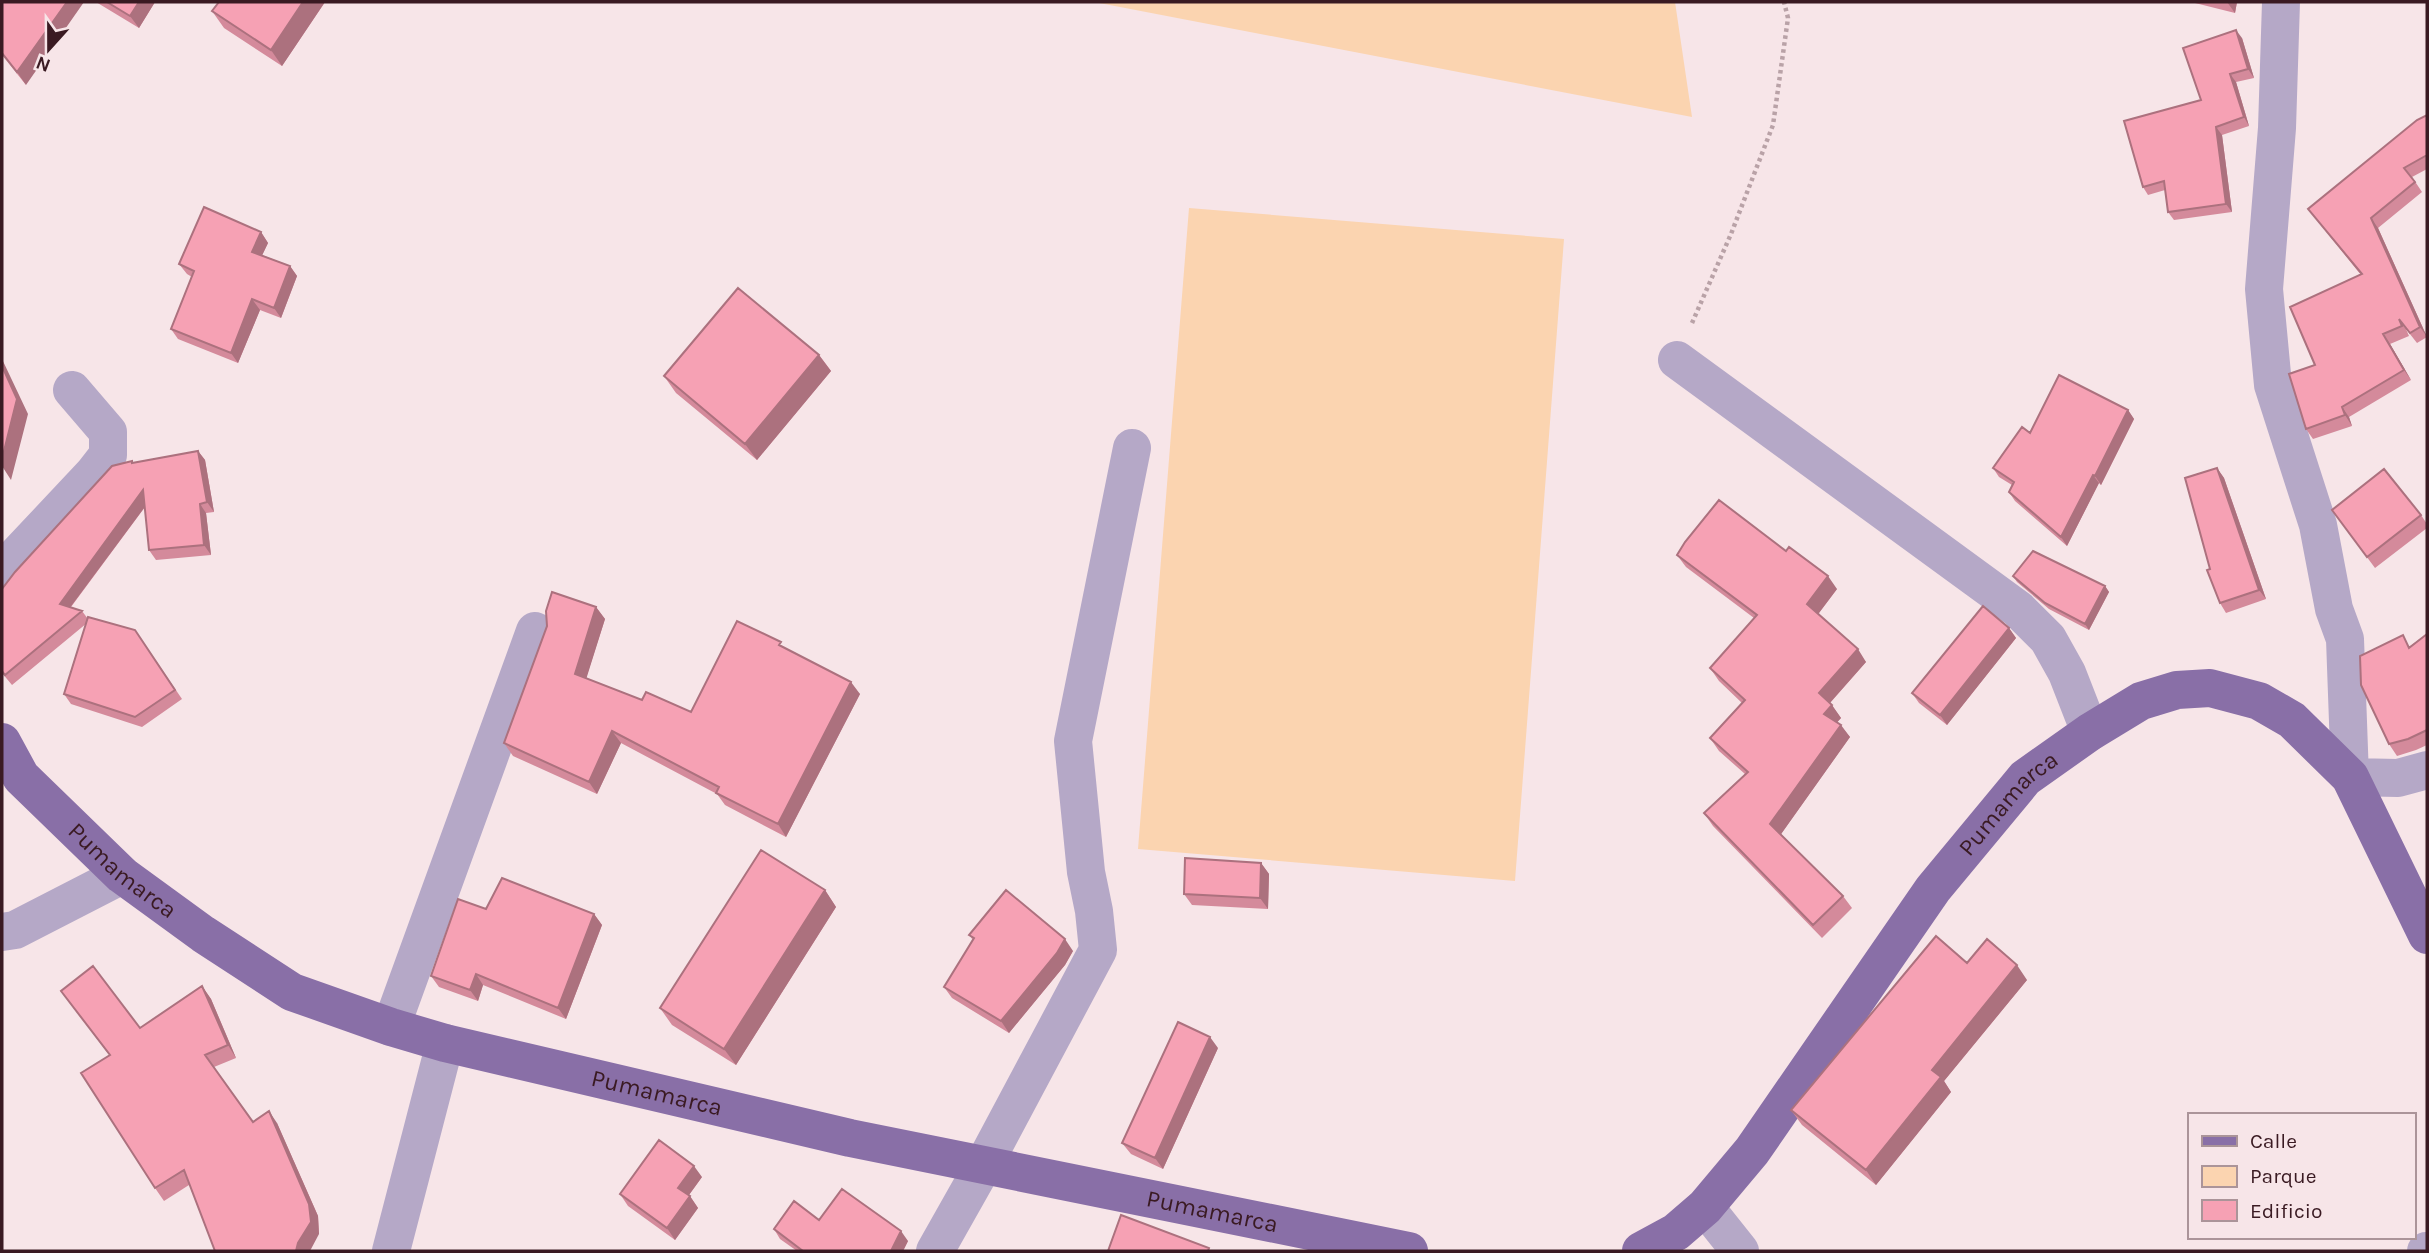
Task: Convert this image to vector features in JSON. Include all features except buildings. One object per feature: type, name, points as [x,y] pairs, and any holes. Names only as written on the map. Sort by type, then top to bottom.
[{"type":"main road","name":"Pumamarca","points":[[1641,1251],[1676,1232],[1705,1207],[1752,1151],[1934,889],[2025,778],[2090,732],[2141,701],[2177,690],[2210,688],[2259,701],[2292,720],[2350,777],[2427,935]]},
{"type":"main road","name":"Pumamarca","points":[[2,742],[21,776],[122,875],[203,934],[292,992],[445,1043],[850,1138],[1346,1245],[1409,1251]]},
{"type":"street","points":[[2281,2],[2277,128],[2264,289],[2273,386],[2318,526],[2334,610],[2345,639],[2350,777],[2398,778],[2427,770]]},
{"type":"street","points":[[1677,360],[2018,609],[2048,639],[2067,673],[2090,732]]},
{"type":"street","points":[[2,571],[108,455],[108,432],[72,390]]},
{"type":"street","points":[[935,1251],[1098,950],[1086,872],[1073,741],[1132,448]]},
{"type":"street","points":[[391,1027],[535,631]]},
{"type":"street","points":[[2,932],[15,930],[122,875]]},
{"type":"street","points":[[391,1251],[445,1043]]},
{"type":"street","points":[[1705,1207],[1740,1251]]},
{"type":"path","points":[[1677,360],[1679,350],[1731,234],[1773,125],[1788,18],[1784,2]]},
{"type":"green space","points":[[1094,2],[1675,2],[1692,117]]},
{"type":"green space","points":[[1189,208],[1564,239],[1515,881],[1138,849]]}]
